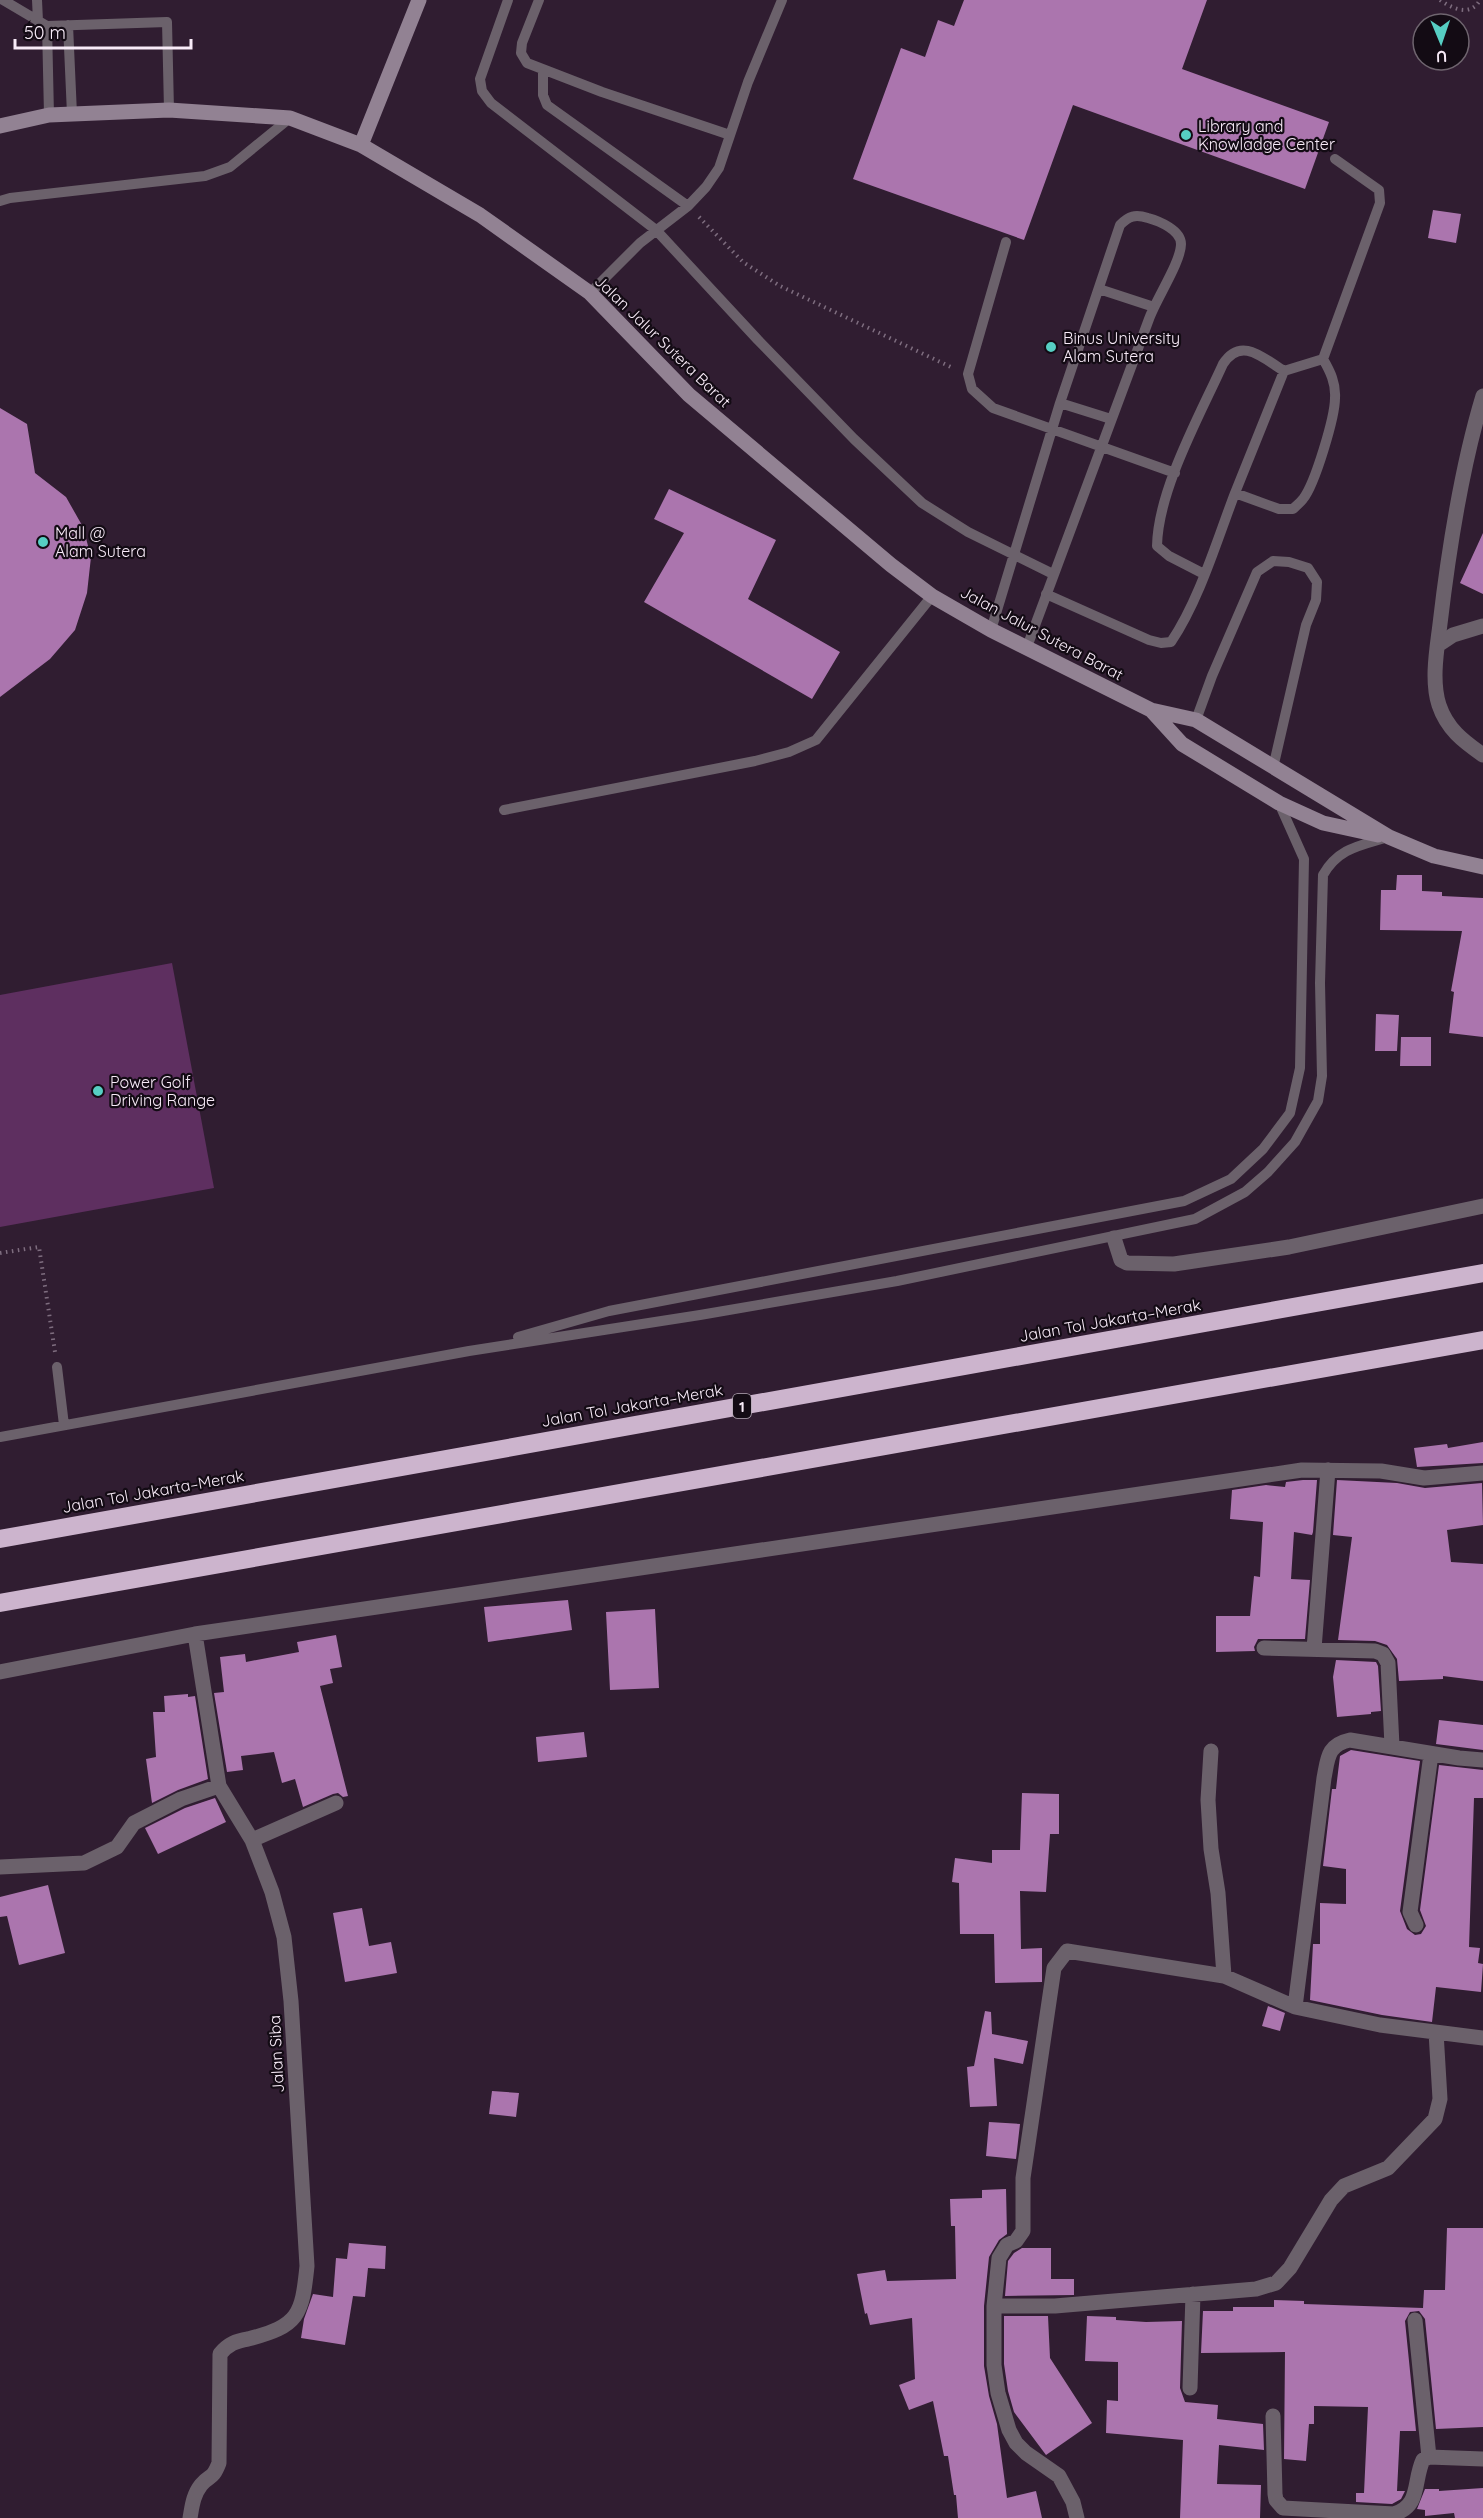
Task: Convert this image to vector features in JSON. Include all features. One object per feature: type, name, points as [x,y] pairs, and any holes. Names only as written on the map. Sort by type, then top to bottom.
[{"type":"highway","name":"Jalan Tol Jakarta–Merak","points":[[0,1539],[1483,1273]]},
{"type":"highway","points":[[0,1603],[1483,1340]]},
{"type":"street","points":[[361,145],[419,0]]},
{"type":"street","name":"Jalan Jalur Sutera Barat","points":[[0,126],[49,115],[169,110],[290,118],[361,145],[480,215],[590,293],[689,395],[891,566],[932,596],[992,630],[1151,710],[1196,720],[1389,837]]},
{"type":"street","points":[[1483,396],[1473,429],[1447,564],[1436,671],[1439,704],[1448,725],[1483,755]]},
{"type":"street","points":[[1438,645],[1453,635],[1483,626]]},
{"type":"street","name":"Jalan Jalur Sutera Barat","points":[[1151,710],[1182,744],[1279,803],[1323,824],[1389,837]]},
{"type":"street","points":[[1389,837],[1434,856],[1483,867]]},
{"type":"street","points":[[1114,1238],[1121,1260],[1127,1263],[1174,1264],[1289,1247],[1483,1206]]},
{"type":"street","points":[[1314,1649],[1328,1470]]},
{"type":"street","points":[[0,1672],[195,1634],[1290,1472],[1381,1471],[1424,1478],[1483,1473]]},
{"type":"street","points":[[0,1867],[84,1863],[117,1847],[134,1822],[181,1799],[219,1785],[195,1634]]},
{"type":"street","points":[[1264,1648],[1375,1651],[1387,1658],[1392,1746]]},
{"type":"street","points":[[1295,2007],[1324,1778],[1331,1749],[1337,1743],[1350,1740],[1483,1760]]},
{"type":"street","points":[[1211,1751],[1208,1800],[1210,1849],[1218,1893],[1224,1976]]},
{"type":"street","points":[[1416,1925],[1410,1912],[1431,1754]]},
{"type":"street","name":"Jalan Siba","points":[[190,2518],[193,2500],[201,2485],[213,2476],[219,2463],[220,2354],[227,2346],[238,2341],[286,2326],[296,2315],[304,2295],[307,2266],[291,2001],[284,1937],[272,1892],[252,1840],[219,1785]]},
{"type":"street","points":[[252,1840],[336,1803]]},
{"type":"street","points":[[1077,2518],[1073,2502],[1059,2476],[1026,2453],[1017,2443],[1010,2430],[999,2393],[994,2365],[994,2306],[999,2258],[1007,2245],[1016,2241],[1023,2231],[1023,2178],[1051,1979],[1058,1960],[1067,1951],[1224,1976],[1295,2007],[1380,2025],[1483,2038]]},
{"type":"street","points":[[994,2306],[1055,2306],[1256,2289],[1276,2283],[1290,2268],[1331,2200],[1344,2186],[1388,2168],[1435,2119],[1440,2099],[1436,2032]]},
{"type":"street","points":[[1190,2388],[1193,2294]]},
{"type":"street","points":[[1415,2320],[1429,2457]]},
{"type":"street","points":[[1273,2416],[1275,2494],[1276,2500],[1284,2508],[1394,2514],[1402,2511],[1414,2500],[1418,2472],[1424,2460],[1429,2457],[1483,2459]]},
{"type":"lane","points":[[3,0],[42,23],[68,25],[167,22],[169,110]]},
{"type":"lane","points":[[37,0],[42,23],[49,115]]},
{"type":"lane","points":[[508,0],[480,79],[482,91],[504,114],[656,230],[854,439],[922,502],[968,532],[1053,574]]},
{"type":"lane","points":[[539,0],[522,44],[521,53],[527,63],[730,135]]},
{"type":"lane","points":[[590,293],[656,230],[688,206],[706,188],[719,168],[748,82],[782,0]]},
{"type":"lane","points":[[68,25],[72,114]]},
{"type":"lane","points":[[543,70],[543,95],[548,105],[688,206]]},
{"type":"lane","points":[[0,201],[205,176],[230,167],[290,118]]},
{"type":"lane","points":[[1323,358],[1380,203],[1379,190],[1335,159]]},
{"type":"lane","points":[[992,630],[1060,403],[1120,225],[1128,218],[1138,215],[1157,220],[1175,232],[1181,240],[1181,252],[1154,307],[1026,647]]},
{"type":"lane","points":[[1006,242],[968,374],[972,389],[993,408],[1175,473]]},
{"type":"lane","points":[[1099,289],[1154,307]]},
{"type":"lane","points":[[1204,574],[1169,556],[1157,546],[1157,529],[1175,473],[1228,356],[1243,350],[1255,352],[1284,371]]},
{"type":"lane","points":[[1046,594],[1149,640],[1161,643],[1171,642],[1179,630],[1204,574],[1284,371],[1323,358]]},
{"type":"lane","points":[[1235,493],[1280,509],[1293,509],[1303,499],[1309,488],[1329,428],[1336,397],[1332,373],[1323,358]]},
{"type":"lane","points":[[1060,403],[1111,419]]},
{"type":"lane","points":[[1196,720],[1212,676],[1257,572],[1273,561],[1289,562],[1308,568],[1317,582],[1316,600],[1306,625],[1273,768]]},
{"type":"lane","points":[[504,810],[755,761],[789,752],[816,740],[932,596]]},
{"type":"lane","points":[[469,1351],[609,1311],[1184,1202],[1231,1179],[1263,1149],[1290,1113],[1300,1068],[1304,859],[1279,803]]},
{"type":"lane","points":[[0,1437],[469,1351],[885,1283],[1114,1238],[1195,1219],[1245,1192],[1268,1172],[1295,1142],[1318,1101],[1323,1076],[1320,973],[1323,875],[1332,860],[1353,848],[1389,837]]},
{"type":"lane","points":[[57,1366],[64,1425]]},
{"type":"path","points":[[1440,0],[1454,9],[1466,11],[1479,4],[1480,0]]},
{"type":"path","points":[[688,206],[743,262],[780,286],[968,374]]},
{"type":"path","points":[[0,1253],[39,1247],[57,1366]]},
{"type":"shaded area","name":"Power Golf Driving Range","points":[[172,963],[214,1188],[0,1227],[0,995]]},
{"type":"building","points":[[964,0],[1207,0],[1182,69],[1329,122],[1305,189],[1073,105],[1024,240],[853,179],[901,48],[925,57],[938,20],[954,26]]},
{"type":"building","points":[[1433,210],[1461,214],[1456,243],[1428,238]]},
{"type":"building","name":"Mall @ Alam Sutera","points":[[0,408],[27,424],[35,473],[66,497],[83,527],[91,557],[87,593],[75,630],[50,659],[0,697]]},
{"type":"building","points":[[669,489],[776,540],[748,599],[840,652],[812,699],[644,602],[684,533],[654,519]]},
{"type":"building","points":[[1483,533],[1483,594],[1460,583]]},
{"type":"building","points":[[1397,875],[1422,875],[1422,891],[1442,892],[1442,896],[1483,898],[1483,1037],[1449,1033],[1454,992],[1451,991],[1462,931],[1380,930],[1381,890],[1396,890]]},
{"type":"building","points":[[1376,1014],[1399,1015],[1397,1051],[1375,1051]]},
{"type":"building","points":[[1401,1037],[1431,1037],[1431,1066],[1400,1066]]},
{"type":"building","points":[[1483,1442],[1483,1463],[1417,1467],[1414,1448],[1447,1444],[1448,1448]]},
{"type":"building","points":[[1317,1480],[1312,1535],[1294,1532],[1291,1579],[1310,1580],[1305,1639],[1258,1639],[1254,1647],[1255,1651],[1216,1652],[1216,1616],[1250,1616],[1254,1576],[1260,1577],[1263,1522],[1230,1519],[1232,1490],[1266,1485],[1285,1487],[1286,1482]]},
{"type":"building","points":[[1337,1480],[1397,1483],[1425,1488],[1482,1483],[1483,1525],[1447,1530],[1451,1562],[1483,1564],[1483,1681],[1443,1676],[1443,1679],[1399,1681],[1397,1659],[1387,1645],[1375,1641],[1338,1640],[1352,1537],[1333,1535]]},
{"type":"building","points":[[568,1600],[572,1630],[488,1642],[484,1607]]},
{"type":"building","points":[[655,1609],[659,1688],[610,1690],[606,1612]]},
{"type":"building","points":[[336,1635],[342,1667],[330,1669],[333,1683],[320,1686],[348,1796],[333,1794],[303,1807],[295,1779],[282,1783],[274,1752],[241,1756],[243,1770],[227,1772],[214,1693],[224,1692],[220,1657],[245,1654],[246,1662],[299,1652],[297,1642]]},
{"type":"building","points":[[1336,1660],[1376,1662],[1381,1711],[1337,1717],[1333,1677]]},
{"type":"building","points":[[188,1694],[188,1697],[195,1696],[208,1779],[152,1803],[146,1759],[156,1757],[153,1712],[165,1712],[164,1696]]},
{"type":"building","points":[[1439,1720],[1483,1725],[1483,1750],[1436,1744]]},
{"type":"building","points":[[584,1732],[587,1757],[538,1762],[536,1737]]},
{"type":"building","points":[[1351,1750],[1420,1761],[1400,1911],[1407,1929],[1415,1935],[1421,1934],[1426,1926],[1420,1910],[1439,1765],[1483,1770],[1483,1798],[1474,1798],[1469,1947],[1480,1948],[1478,1963],[1483,1964],[1481,1992],[1436,1987],[1432,2022],[1382,2015],[1310,2000],[1313,1944],[1320,1944],[1320,1903],[1346,1904],[1346,1869],[1323,1866],[1332,1789],[1336,1789],[1340,1756]]},
{"type":"building","points":[[1022,1793],[1059,1794],[1059,1834],[1050,1834],[1046,1892],[1020,1891],[1021,1949],[1042,1948],[1042,1982],[995,1983],[994,1934],[960,1934],[959,1883],[952,1882],[955,1858],[992,1863],[992,1850],[1020,1850]]},
{"type":"building","points":[[215,1798],[226,1822],[158,1854],[145,1828],[185,1808]]},
{"type":"building","points":[[48,1885],[65,1953],[19,1965],[7,1916],[0,1917],[0,1897]]},
{"type":"building","points":[[362,1908],[369,1946],[391,1942],[397,1973],[345,1982],[333,1913]]},
{"type":"building","points":[[1268,2006],[1285,2013],[1280,2031],[1262,2026]]},
{"type":"building","points":[[985,2011],[991,2012],[992,2034],[1028,2041],[1023,2064],[994,2058],[997,2106],[970,2107],[967,2067],[974,2066]]},
{"type":"building","points":[[492,2091],[519,2093],[516,2117],[489,2114]]},
{"type":"building","points":[[989,2122],[1020,2124],[1016,2159],[986,2156]]},
{"type":"building","points":[[1006,2189],[1007,2234],[999,2240],[989,2257],[984,2306],[984,2366],[997,2424],[1007,2498],[1036,2491],[1042,2518],[958,2518],[948,2456],[944,2456],[933,2401],[909,2410],[899,2385],[915,2379],[912,2318],[870,2325],[867,2313],[865,2314],[857,2274],[885,2270],[887,2281],[956,2279],[955,2226],[951,2226],[950,2199],[982,2198],[982,2190]]},
{"type":"building","points":[[1447,2228],[1483,2228],[1483,2427],[1436,2429],[1425,2319],[1419,2311],[1410,2312],[1405,2321],[1416,2431],[1400,2431],[1397,2491],[1405,2491],[1401,2499],[1392,2504],[1356,2502],[1356,2493],[1364,2493],[1368,2407],[1314,2406],[1314,2424],[1309,2424],[1306,2461],[1284,2459],[1285,2352],[1201,2353],[1203,2311],[1233,2311],[1233,2307],[1274,2307],[1274,2300],[1304,2301],[1304,2304],[1423,2308],[1424,2290],[1445,2290]]},
{"type":"building","points":[[349,2243],[386,2246],[385,2269],[368,2268],[365,2297],[353,2296],[345,2345],[301,2338],[304,2319],[313,2294],[333,2297],[336,2258],[347,2259]]},
{"type":"building","points":[[1022,2248],[1051,2248],[1051,2279],[1074,2279],[1074,2295],[1005,2296],[1008,2261]]},
{"type":"building","points":[[1004,2316],[1048,2316],[1050,2358],[1092,2423],[1046,2455],[1014,2412],[1004,2364]]},
{"type":"building","points":[[1087,2316],[1116,2317],[1116,2320],[1146,2322],[1182,2321],[1180,2388],[1185,2402],[1218,2405],[1217,2419],[1263,2424],[1264,2450],[1219,2445],[1217,2484],[1261,2485],[1260,2518],[1180,2518],[1183,2440],[1106,2433],[1107,2400],[1118,2401],[1118,2362],[1085,2361]]},
{"type":"building","points":[[1483,2488],[1483,2518],[1455,2518],[1454,2513],[1425,2516],[1425,2510],[1417,2509],[1425,2489],[1439,2489],[1439,2491]]},
{"type":"place","name":"Library and Knowladge Center","points":[[1186,135]]},
{"type":"place","name":"Binus University Alam Sutera","points":[[1051,347]]},
{"type":"place","name":"Mall @ Alam Sutera","points":[[43,542]]},
{"type":"place","name":"Power Golf Driving Range","points":[[98,1091]]}]
